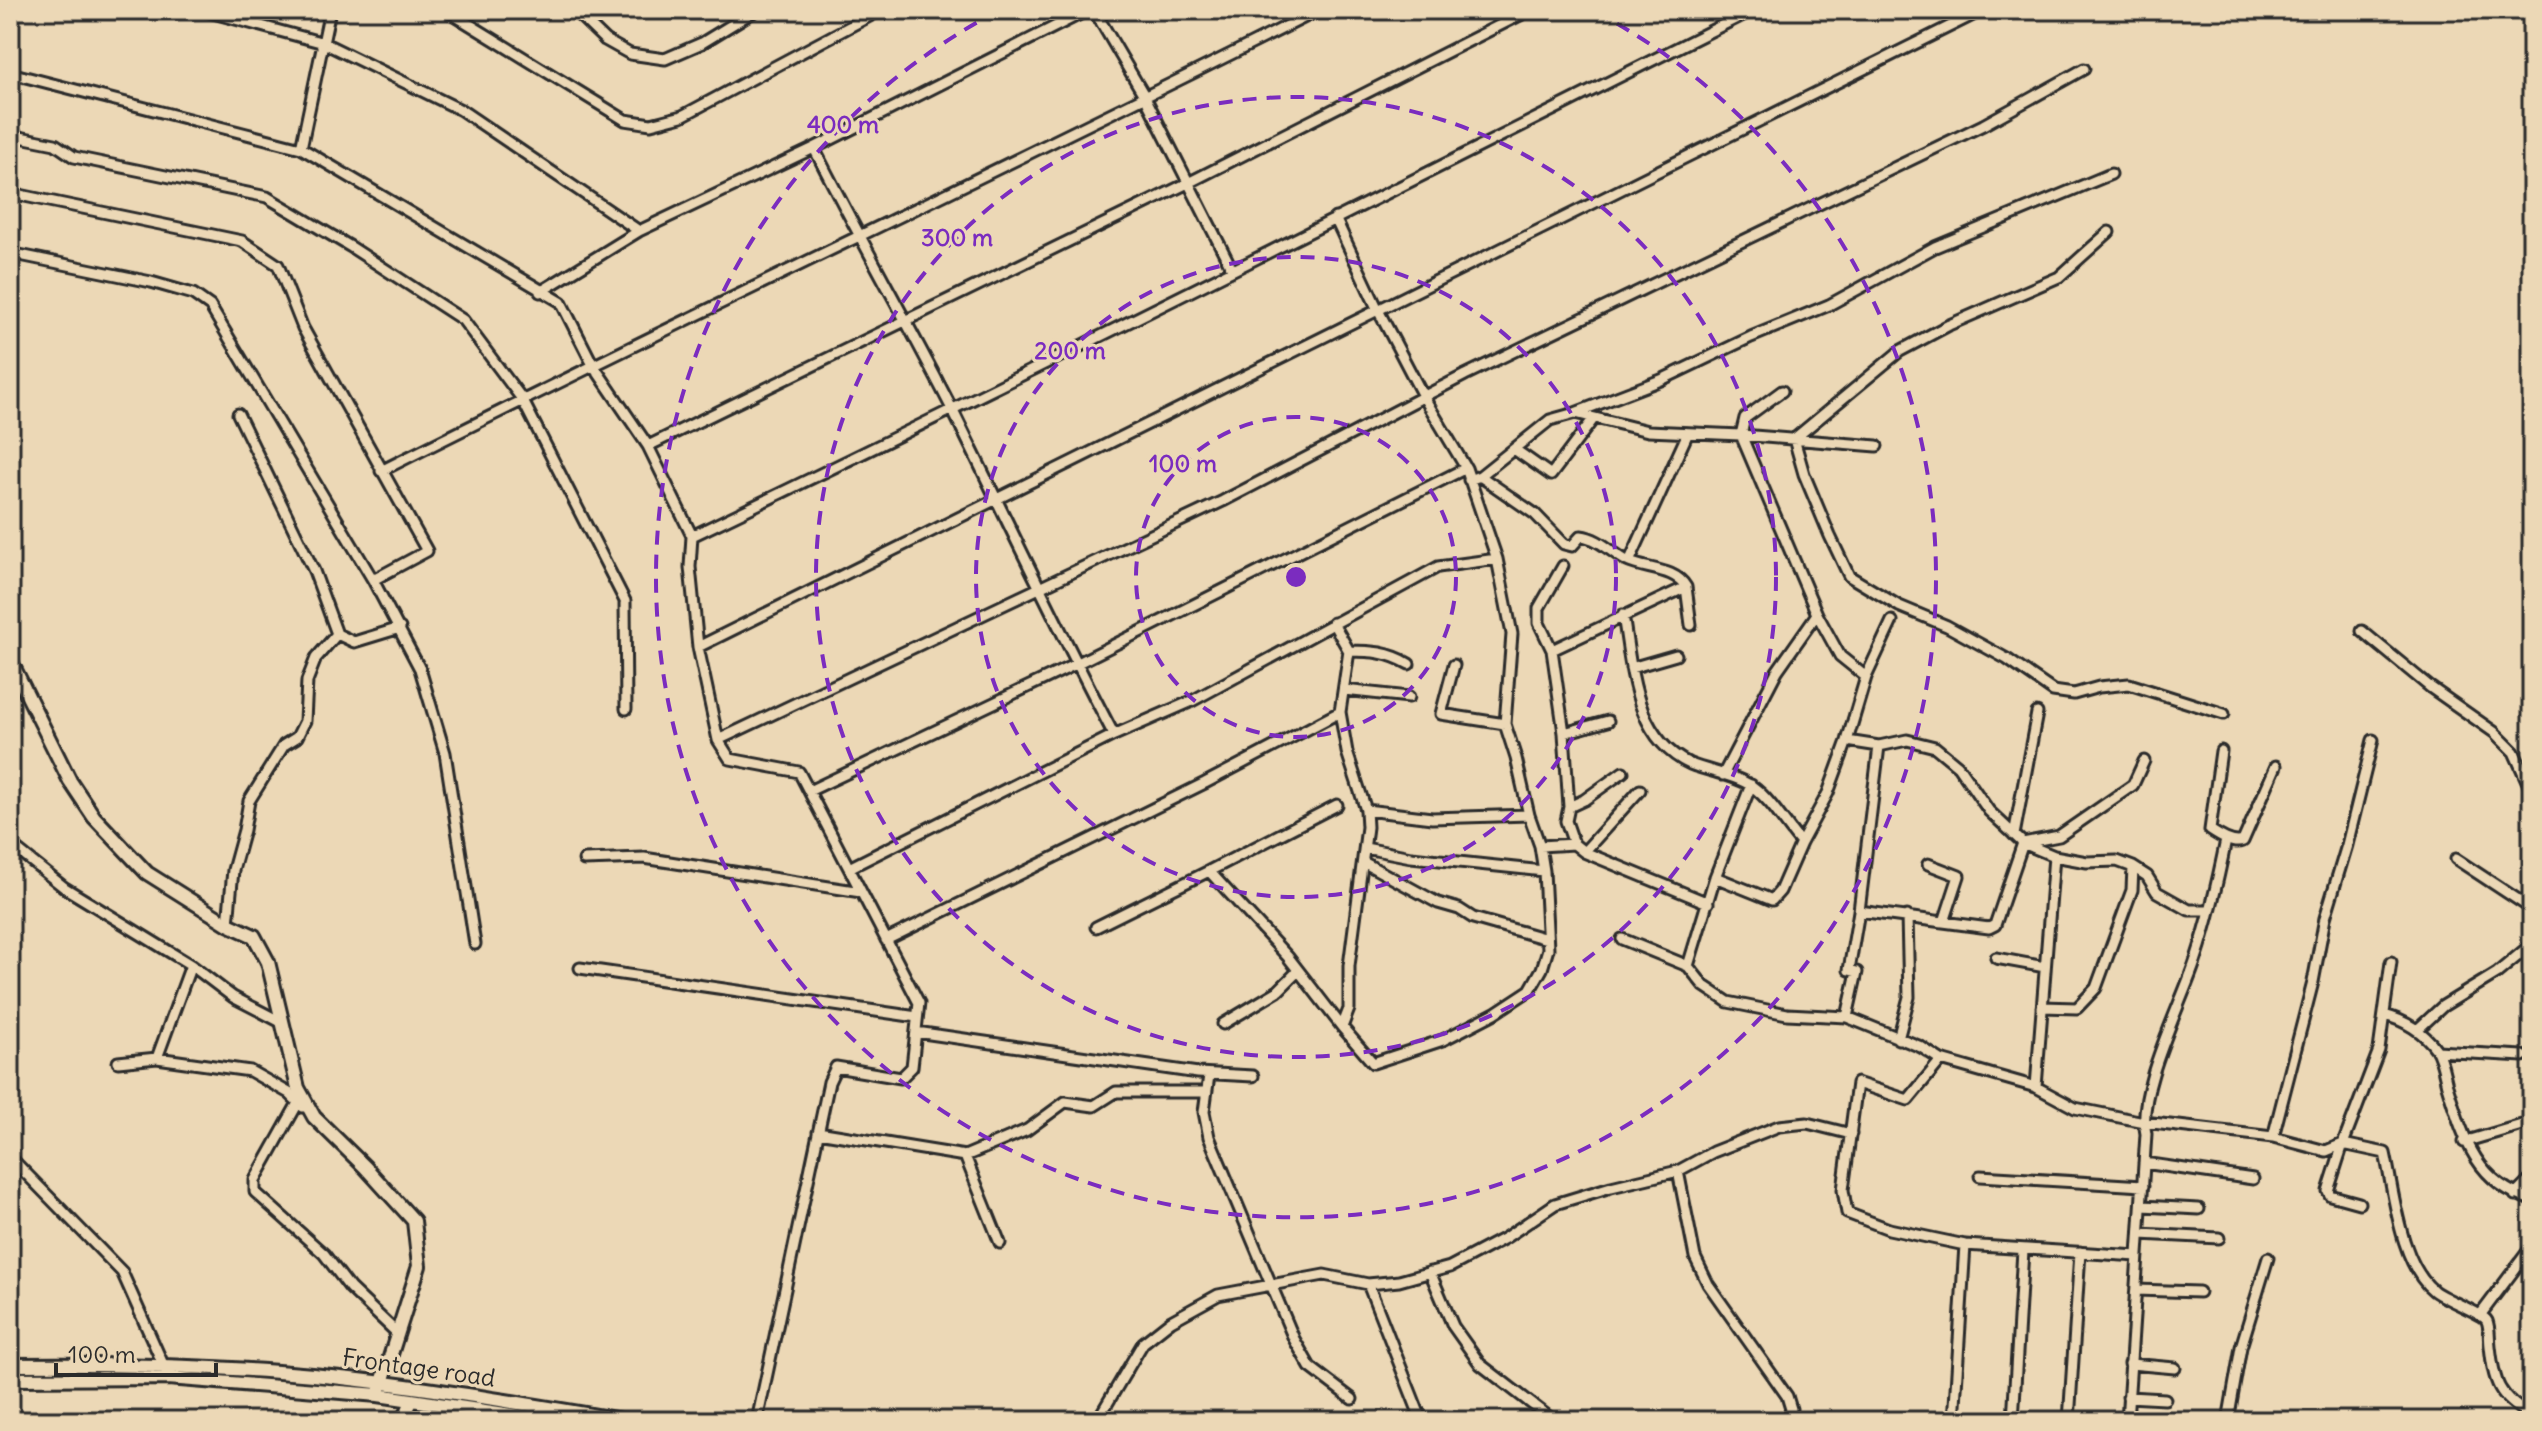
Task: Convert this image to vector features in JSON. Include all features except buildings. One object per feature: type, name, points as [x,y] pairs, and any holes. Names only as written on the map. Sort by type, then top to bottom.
[{"type":"main road","points":[[10,660],[70,781],[94,817],[147,873],[228,924],[254,936],[268,962],[298,1088],[314,1117],[414,1221],[419,1266],[379,1389],[412,1400],[553,1421]]},
{"type":"main road","name":"Frontage road","points":[[10,1365],[166,1372],[281,1372],[379,1389],[628,1421]]},
{"type":"main road","points":[[10,1379],[166,1372]]},
{"type":"street","points":[[202,10],[324,43],[461,110],[639,231]]},
{"type":"street","points":[[301,148],[330,10]]},
{"type":"street","points":[[446,10],[625,120],[651,124],[682,116],[881,10]]},
{"type":"street","points":[[574,10],[605,40],[630,54],[665,59],[702,43],[756,10]]},
{"type":"street","points":[[540,292],[639,231],[814,148],[1088,10]]},
{"type":"street","points":[[1094,10],[1145,97],[1232,269]]},
{"type":"street","points":[[381,471],[522,399],[1319,10]]},
{"type":"street","points":[[648,446],[1190,182],[1530,10]]},
{"type":"street","points":[[692,536],[953,411],[1753,10]]},
{"type":"street","points":[[698,647],[1983,10]]},
{"type":"street","points":[[718,740],[1223,501],[1423,396],[1983,125],[2084,69]]},
{"type":"street","points":[[10,73],[301,148],[561,302],[593,365],[648,446],[692,536],[690,567],[698,647],[718,740],[730,759],[799,772],[919,1003],[912,1067],[901,1078],[836,1067],[829,1082],[757,1421]]},
{"type":"street","points":[[10,135],[55,144],[74,157],[267,197],[463,320],[522,399],[625,601],[626,709]]},
{"type":"street","points":[[2532,140],[2528,158],[2532,167]]},
{"type":"street","points":[[814,148],[953,411],[1076,664],[1114,735]]},
{"type":"street","points":[[1469,480],[1480,476],[1550,420],[1661,380],[1751,337],[1829,305],[1935,247],[2111,174]]},
{"type":"street","points":[[10,193],[242,241],[278,265],[303,328],[427,551],[373,580]]},
{"type":"street","points":[[1209,871],[1298,971],[1373,1063],[1443,1040],[1495,1013],[1530,990],[1542,969],[1548,949],[1540,846],[1505,724],[1512,634],[1497,559],[1466,468],[1423,396],[1335,218]]},
{"type":"street","points":[[1794,439],[1900,351],[1949,325],[2059,277],[2109,232]]},
{"type":"street","points":[[10,253],[151,282],[193,294],[210,306],[373,580],[420,669],[445,753],[475,944]]},
{"type":"street","points":[[1782,391],[1745,418],[1741,435],[1768,505],[1817,614],[1840,656],[1866,677]]},
{"type":"street","points":[[1575,413],[1648,431],[1877,446]]},
{"type":"street","points":[[238,414],[314,571],[337,634],[354,642],[400,628]]},
{"type":"street","points":[[1514,449],[1551,475],[1594,418]]},
{"type":"street","points":[[1629,562],[1687,435]]},
{"type":"street","points":[[1794,439],[1819,511],[1849,576],[1899,606],[1947,626],[2007,659],[2053,691],[2074,694],[2099,687],[2129,684],[2224,714]]},
{"type":"street","points":[[809,791],[1076,664],[1466,468]]},
{"type":"street","points":[[1480,476],[1535,514],[1564,544],[1572,546],[1581,536],[1590,537],[1629,562],[1678,577],[1686,587],[1691,625]]},
{"type":"street","points":[[849,868],[1114,735],[1206,694],[1438,567],[1497,559]]},
{"type":"street","points":[[1563,566],[1539,608],[1539,623],[1552,650],[1564,733],[1569,807],[1566,821],[1574,844],[1584,852],[1708,903]]},
{"type":"street","points":[[1552,650],[1686,587]]},
{"type":"street","points":[[1723,775],[1777,671],[1817,614]]},
{"type":"street","points":[[1623,615],[1631,668],[1648,726],[1657,740],[1679,759],[1751,785],[1801,843]]},
{"type":"street","points":[[1715,877],[1772,900],[1780,891],[1828,793],[1866,677],[1892,621]]},
{"type":"street","points":[[1333,623],[1349,651],[1340,712],[1347,752],[1366,810],[1365,848],[1349,966],[1349,1009],[1342,1027]]},
{"type":"street","points":[[2362,631],[2430,687],[2494,732],[2514,752],[2532,792]]},
{"type":"street","points":[[228,924],[233,870],[249,801],[284,745],[297,737],[305,721],[307,681],[316,658],[337,634]]},
{"type":"street","points":[[1349,651],[1373,651],[1396,656],[1409,664]]},
{"type":"street","points":[[1631,668],[1676,655]]},
{"type":"street","points":[[1454,665],[1441,714],[1505,724]]},
{"type":"street","points":[[1344,690],[1409,697]]},
{"type":"street","points":[[886,940],[1271,750],[1340,712]]},
{"type":"street","points":[[2014,835],[2037,713]]},
{"type":"street","points":[[1564,733],[1608,721]]},
{"type":"street","points":[[1847,741],[1879,746],[1907,740],[1935,747],[1958,766],[1989,811],[2023,843],[2054,856],[2087,862],[2117,861],[2147,876],[2157,892],[2189,910],[2210,910]]},
{"type":"street","points":[[2273,1137],[2313,982],[2325,918],[2373,740]]},
{"type":"street","points":[[1847,1017],[1857,972],[1849,970],[1879,746]]},
{"type":"street","points":[[2221,751],[2210,828],[2226,840],[2243,841],[2276,766]]},
{"type":"street","points":[[2023,843],[2059,836],[2133,785],[2144,761]]},
{"type":"street","points":[[1569,807],[1623,772]]},
{"type":"street","points":[[1688,966],[1715,877],[1751,785]]},
{"type":"street","points":[[1584,852],[1640,790]]},
{"type":"street","points":[[1096,927],[1337,805]]},
{"type":"street","points":[[1366,810],[1432,818],[1529,815]]},
{"type":"street","points":[[2127,1421],[2142,1206],[2144,1122],[2151,1080],[2195,961],[2226,840]]},
{"type":"street","points":[[1859,911],[1993,927],[2023,843]]},
{"type":"street","points":[[10,844],[65,888],[191,965],[233,997],[281,1022]]},
{"type":"street","points":[[1540,846],[1574,844]]},
{"type":"street","points":[[1365,848],[1411,857],[1544,871]]},
{"type":"street","points":[[2036,1087],[2054,856]]},
{"type":"street","points":[[584,860],[644,858],[861,892]]},
{"type":"street","points":[[2456,859],[2532,909]]},
{"type":"street","points":[[1363,862],[1438,903],[1459,909],[1473,918],[1547,939]]},
{"type":"street","points":[[1928,864],[1959,876],[1944,922]]},
{"type":"street","points":[[2042,1007],[2077,1008],[2096,988],[2132,890],[2133,867]]},
{"type":"street","points":[[1898,1039],[1909,997],[1907,916]]},
{"type":"street","points":[[1622,939],[1688,966],[1704,986],[1728,1002],[1787,1014],[1847,1017],[1921,1047],[1941,1060],[2036,1087],[2075,1108],[2144,1122],[2273,1137],[2326,1151],[2343,1144],[2385,1153],[2401,1228],[2416,1272],[2433,1290],[2460,1307],[2481,1314],[2487,1321],[2493,1368],[2502,1396],[2532,1416]]},
{"type":"street","points":[[2417,1030],[2443,1006],[2497,973],[2532,944]]},
{"type":"street","points":[[1996,958],[2045,967]]},
{"type":"street","points":[[2359,1203],[2328,1193],[2379,1050],[2391,962]]},
{"type":"street","points":[[157,1058],[191,965]]},
{"type":"street","points":[[580,968],[917,1017]]},
{"type":"street","points":[[1223,1024],[1278,991],[1298,971]]},
{"type":"street","points":[[2384,1015],[2398,1018],[2417,1030],[2437,1051],[2464,1142],[2489,1175],[2515,1195],[2532,1200]]},
{"type":"street","points":[[916,1032],[1209,1075],[1253,1076]]},
{"type":"street","points":[[2437,1051],[2523,1056]]},
{"type":"street","points":[[118,1062],[157,1058],[250,1071],[289,1093],[314,1117]]},
{"type":"street","points":[[1941,1060],[1908,1100],[1857,1083],[1843,1190],[1847,1213],[1889,1229],[1965,1245],[2138,1256]]},
{"type":"street","points":[[1209,1075],[1204,1112],[1209,1137],[1294,1339],[1310,1367],[1352,1399]]},
{"type":"street","points":[[818,1132],[965,1156],[1027,1130],[1065,1102],[1094,1106],[1116,1092],[1205,1092]]},
{"type":"street","points":[[298,1103],[255,1180],[255,1192],[324,1254],[350,1288],[396,1332]]},
{"type":"street","points":[[2464,1142],[2532,1122]]},
{"type":"street","points":[[1097,1421],[1143,1343],[1171,1321],[1218,1295],[1324,1275],[1380,1284],[1450,1267],[1505,1238],[1555,1204],[1678,1171],[1713,1152],[1779,1126],[1807,1123],[1851,1134]]},
{"type":"street","points":[[965,1156],[1000,1243]]},
{"type":"street","points":[[10,1157],[122,1272],[166,1372]]},
{"type":"street","points":[[2144,1163],[2253,1179]]},
{"type":"street","points":[[1678,1171],[1695,1257],[1708,1284],[1787,1396],[1791,1409],[1789,1416],[1780,1421]]},
{"type":"street","points":[[1980,1176],[2143,1186]]},
{"type":"street","points":[[2515,1195],[2532,1178]]},
{"type":"street","points":[[2142,1206],[2199,1209]]},
{"type":"street","points":[[2140,1234],[2219,1238]]},
{"type":"street","points":[[1954,1421],[1965,1245]]},
{"type":"street","points":[[2481,1314],[2532,1246]]},
{"type":"street","points":[[2013,1421],[2023,1250]]},
{"type":"street","points":[[2069,1421],[2080,1252]]},
{"type":"street","points":[[2228,1421],[2241,1347],[2268,1258]]},
{"type":"street","points":[[1430,1272],[1453,1326],[1480,1364],[1554,1421]]},
{"type":"street","points":[[1368,1284],[1422,1421]]},
{"type":"street","points":[[2136,1290],[2199,1292]]},
{"type":"street","points":[[2130,1364],[2175,1368]]},
{"type":"street","points":[[2128,1397],[2165,1399]]},
{"type":"street","points":[[403,1421],[412,1400]]}]
